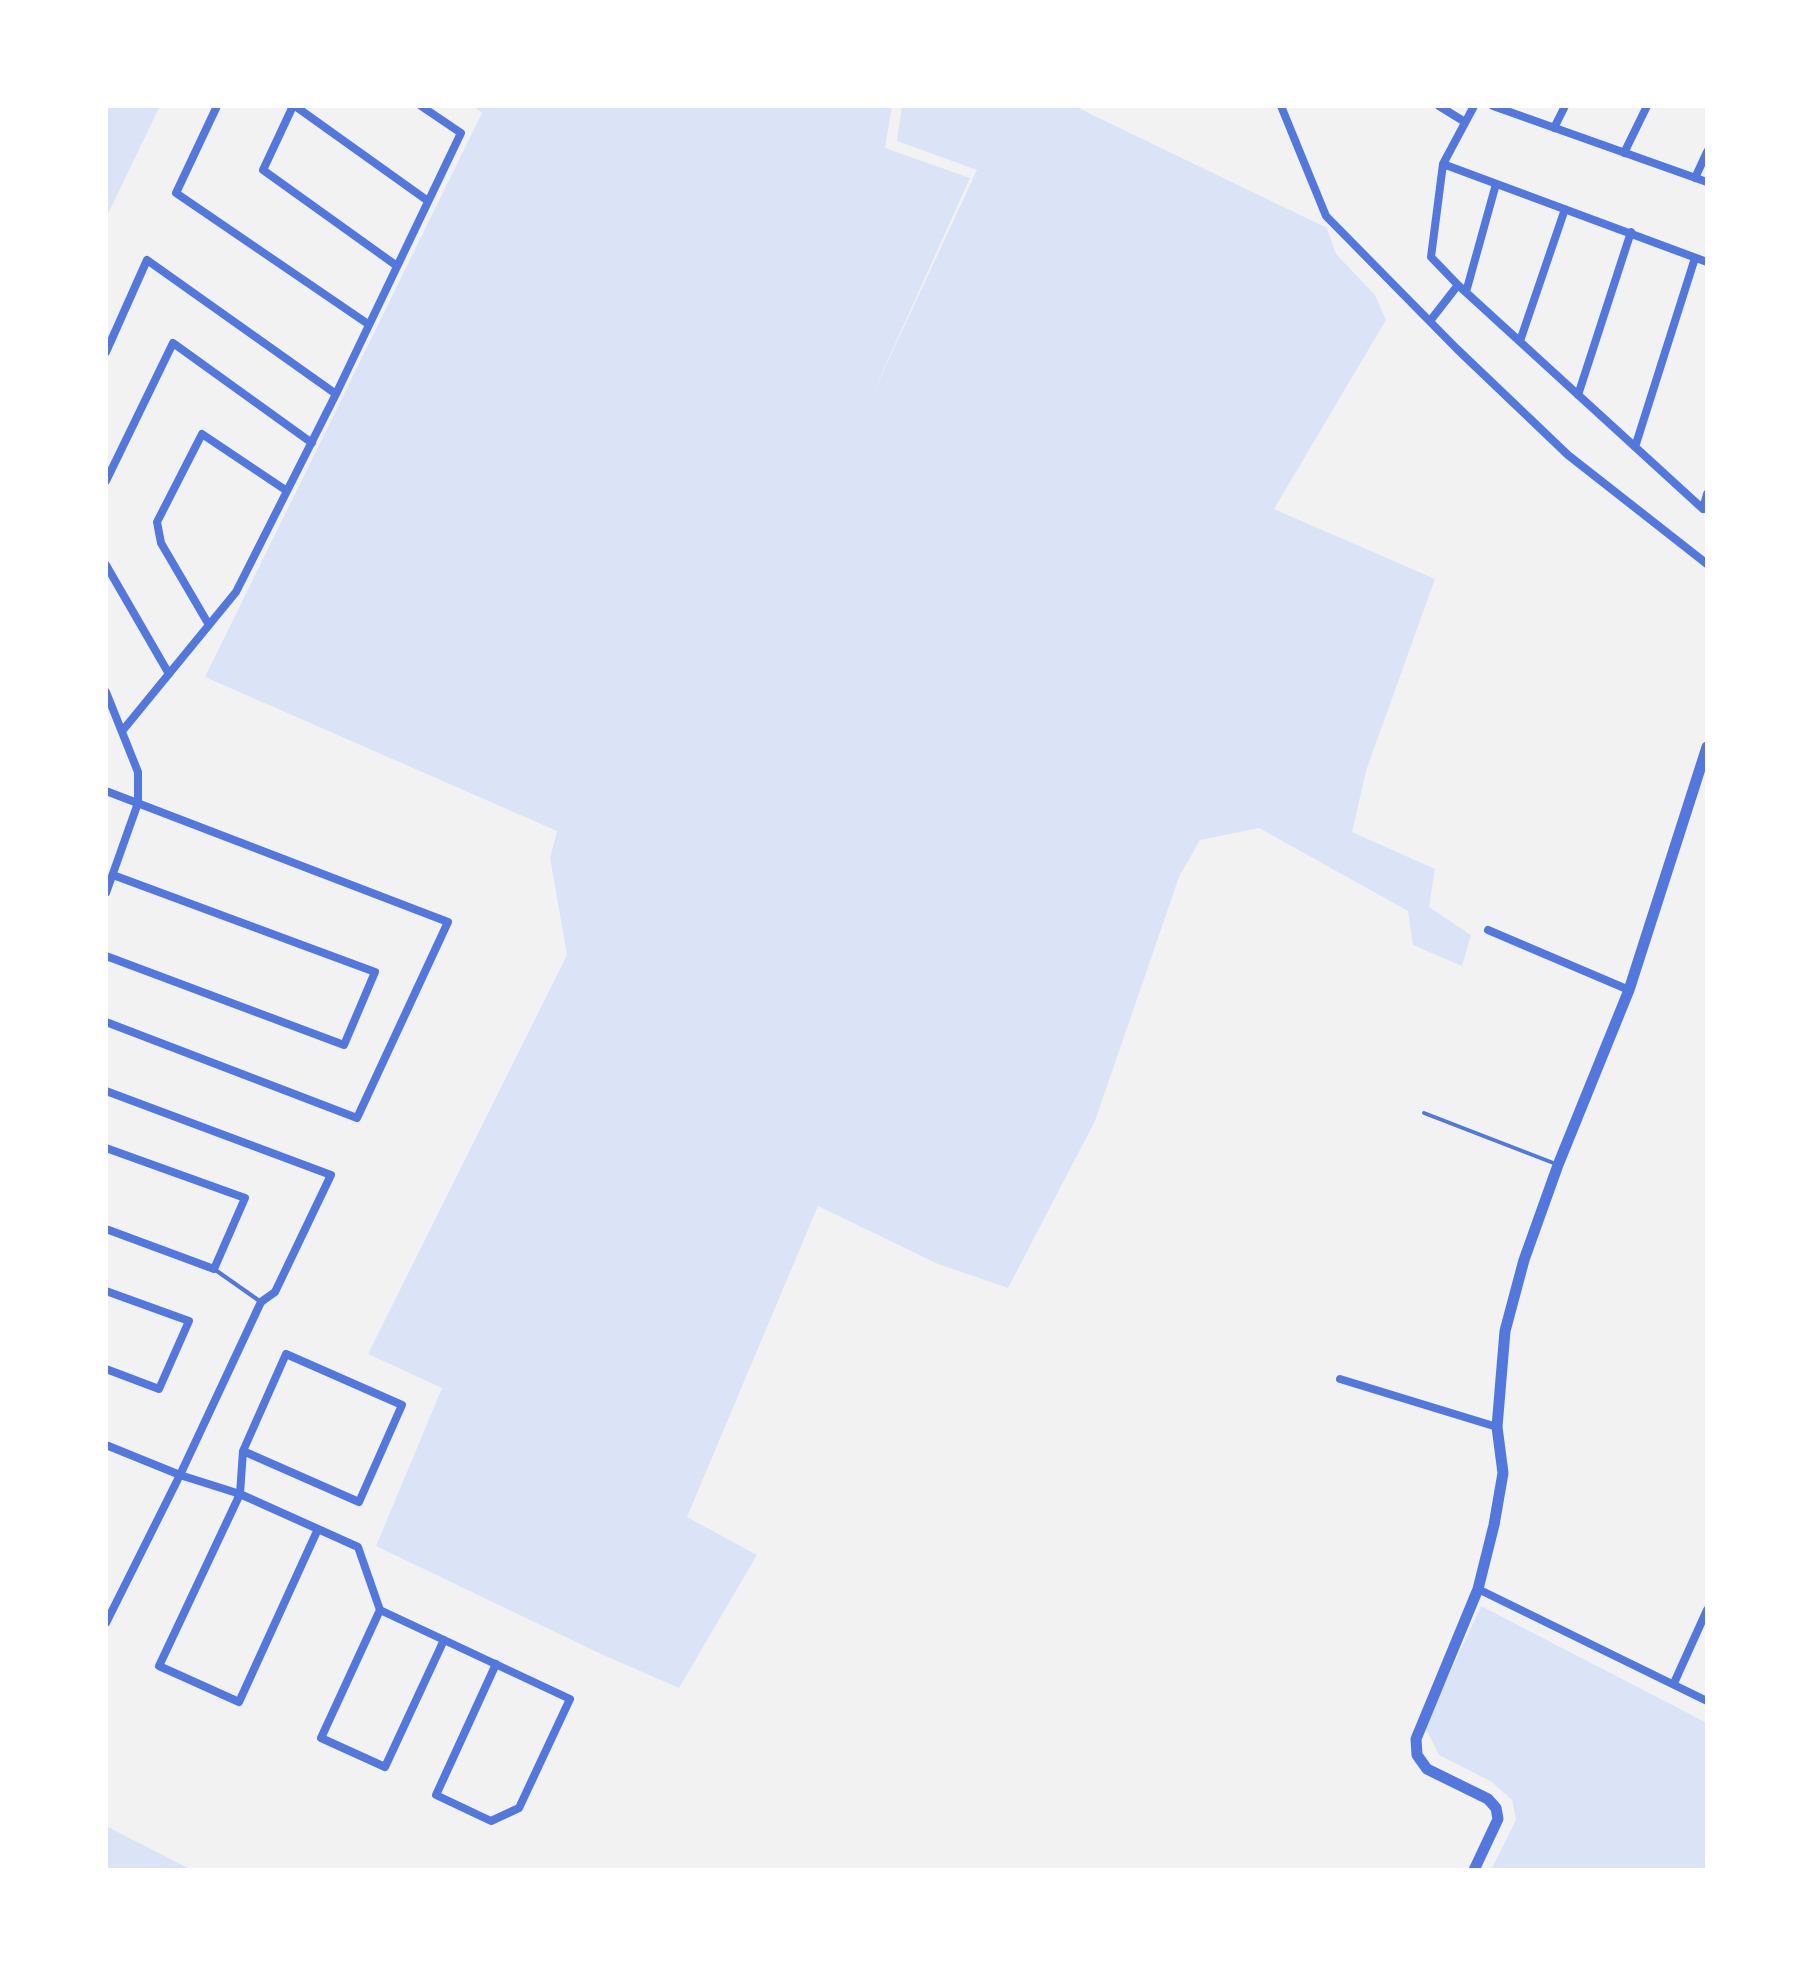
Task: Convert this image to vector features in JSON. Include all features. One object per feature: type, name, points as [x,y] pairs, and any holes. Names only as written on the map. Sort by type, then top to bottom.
[{"type":"street","points":[[217,106],[176,193],[368,324]]},
{"type":"street","points":[[397,266],[263,170],[294,106],[428,201]]},
{"type":"street","points":[[123,730],[236,592],[312,443],[461,133],[421,106]]},
{"type":"street","points":[[1281,106],[1326,216],[1568,455],[1707,564]]},
{"type":"street","points":[[1439,106],[1465,122]]},
{"type":"street","points":[[1474,106],[1443,164],[1431,257],[1703,509],[1707,494]]},
{"type":"street","points":[[1493,106],[1707,182]]},
{"type":"street","points":[[1554,128],[1565,106]]},
{"type":"street","points":[[1624,153],[1647,106]]},
{"type":"street","points":[[1695,178],[1707,152]]},
{"type":"street","points":[[1443,164],[1707,262]]},
{"type":"street","points":[[1430,321],[1462,288],[1496,184]]},
{"type":"street","points":[[1520,341],[1565,209]]},
{"type":"street","points":[[1578,395],[1631,232]]},
{"type":"street","points":[[1635,447],[1695,258]]},
{"type":"street","points":[[106,352],[147,260],[336,394]]},
{"type":"street","points":[[106,481],[173,343],[312,443]]},
{"type":"street","points":[[209,625],[161,543],[157,522],[202,434],[287,491]]},
{"type":"street","points":[[106,565],[169,674]]},
{"type":"street","points":[[106,692],[138,772],[138,803],[106,893]]},
{"type":"street","points":[[1474,1870],[1498,1819],[1496,1808],[1488,1799],[1427,1769],[1417,1755],[1416,1739],[1478,1589],[1494,1525],[1503,1473],[1497,1427],[1505,1331],[1524,1260],[1558,1165],[1629,990],[1707,747]]},
{"type":"street","points":[[106,791],[448,922],[357,1118],[106,1022]]},
{"type":"street","points":[[106,956],[344,1045],[375,972],[113,875]]},
{"type":"street","points":[[1488,930],[1629,990]]},
{"type":"street","points":[[106,1091],[331,1175],[275,1292],[261,1302],[106,1623]]},
{"type":"street","points":[[106,1148],[245,1198],[214,1269],[106,1229]]},
{"type":"street","points":[[106,1291],[189,1321],[159,1389],[106,1369]]},
{"type":"street","points":[[243,1451],[359,1502],[402,1405],[286,1354],[243,1451],[240,1494],[159,1666],[239,1702],[318,1529]]},
{"type":"street","points":[[1340,1379],[1497,1427]]},
{"type":"street","points":[[106,1445],[180,1475],[240,1494],[358,1547],[380,1610],[321,1738],[385,1767],[444,1640]]},
{"type":"street","points":[[1478,1589],[1707,1701]]},
{"type":"street","points":[[380,1610],[496,1664],[570,1699],[519,1808],[491,1821],[436,1795],[496,1664]]},
{"type":"street","points":[[1674,1683],[1707,1610]]},
{"type":"lane","points":[[1424,1113],[1558,1165]]},
{"type":"lane","points":[[214,1269],[261,1302]]},
{"type":"shaded area","points":[[106,106],[160,106],[106,218]]},
{"type":"shaded area","points":[[473,106],[892,106],[885,148],[970,178],[868,404],[977,170],[897,141],[902,106],[1074,106],[1327,228],[1336,254],[1375,295],[1386,320],[1274,509],[1435,579],[1366,771],[1352,832],[1435,869],[1429,907],[1471,935],[1462,966],[1413,945],[1408,911],[1259,828],[1200,840],[1179,877],[1095,1121],[1008,1288],[938,1264],[818,1206],[687,1517],[757,1555],[679,1688],[376,1546],[442,1388],[368,1354],[567,955],[550,858],[557,831],[205,677],[482,113]]},
{"type":"shaded area","points":[[1481,1606],[1707,1723],[1707,1870],[1491,1870],[1516,1820],[1512,1800],[1492,1782],[1439,1755],[1425,1727]]},
{"type":"shaded area","points":[[106,1826],[192,1870],[106,1870]]}]
